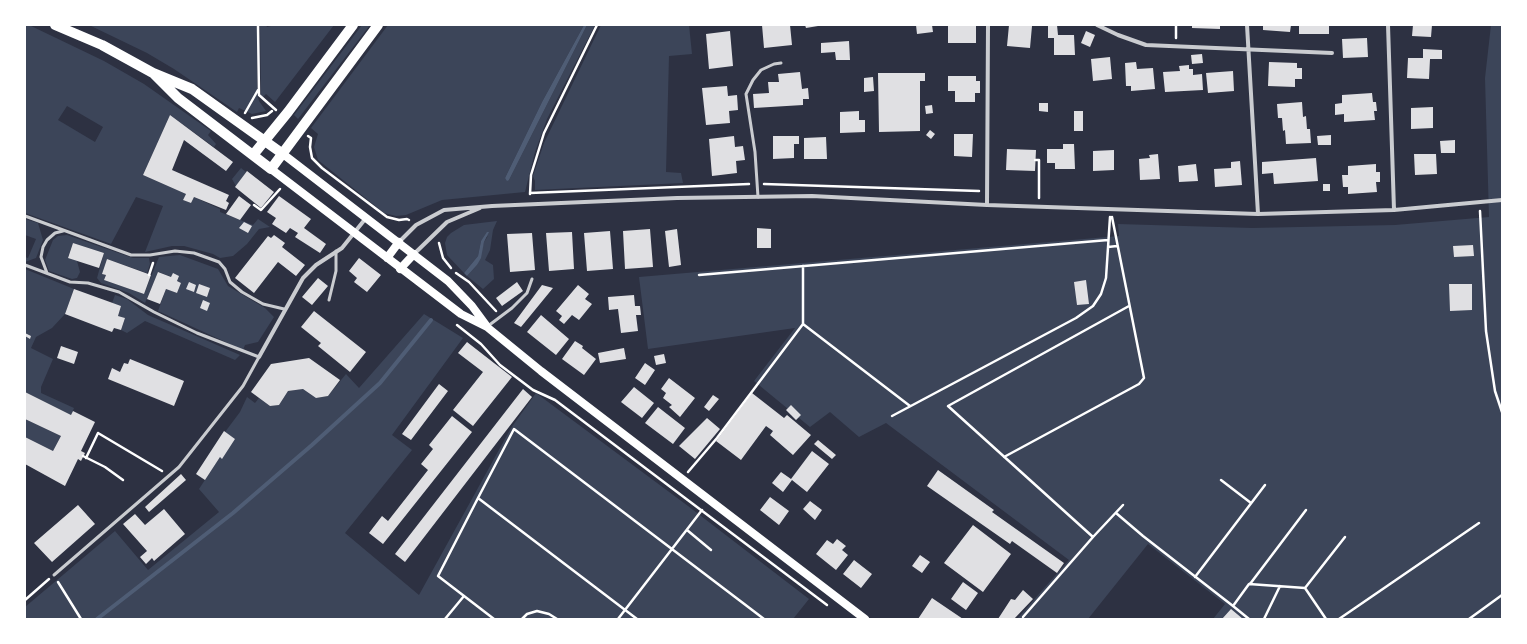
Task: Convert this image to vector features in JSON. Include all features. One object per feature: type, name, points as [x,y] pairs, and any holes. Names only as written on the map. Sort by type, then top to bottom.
[{"type":"main road","points":[[55,25],[102,45],[154,73],[192,90],[283,154],[414,254],[460,292],[487,327]]},
{"type":"main road","points":[[253,155],[288,112],[353,25]]},
{"type":"main road","points":[[271,169],[378,25]]},
{"type":"main road","points":[[154,73],[178,98],[400,269],[461,314],[487,327],[866,619]]},
{"type":"main road","points":[[386,258],[399,242]]},
{"type":"main road","points":[[400,269],[414,254]]},
{"type":"street","points":[[987,205],[988,25]]},
{"type":"street","points":[[1097,25],[1118,35],[1146,45],[1332,53]]},
{"type":"street","points":[[1247,25],[1258,214]]},
{"type":"street","points":[[1388,25],[1394,210]]},
{"type":"street","points":[[399,242],[416,225],[444,210],[531,204],[676,198],[812,196],[987,205],[1258,214],[1394,210],[1502,200]]},
{"type":"street","points":[[414,254],[447,222],[482,207]]},
{"type":"street","points":[[259,357],[284,309],[303,278],[336,251],[342,248],[366,218]]},
{"type":"lane","points":[[758,197],[755,152],[746,94],[753,80],[761,70],[774,64],[781,63]]},
{"type":"lane","points":[[25,216],[131,255],[154,255],[175,250],[194,253],[219,262],[225,269],[230,282],[242,292],[264,304],[284,309]]},
{"type":"lane","points":[[47,273],[41,257],[43,247],[47,240],[55,233],[65,231]]},
{"type":"lane","points":[[329,300],[336,271],[336,251]]},
{"type":"lane","points":[[25,265],[70,282],[88,283],[119,292],[154,312],[197,333],[259,357],[243,386],[179,467],[54,575]]},
{"type":"lane","points":[[487,327],[527,293],[532,279]]},
{"type":"path","points":[[258,25],[258,90],[260,98],[275,109],[267,115],[257,118],[247,117],[245,112],[258,90]]},
{"type":"path","points":[[531,204],[529,188],[539,146],[553,113],[597,25]]},
{"type":"path","points":[[301,129],[311,138],[310,147],[312,158],[322,168],[387,216],[399,220],[408,219],[416,225]]},
{"type":"path","points":[[1035,160],[1039,160],[1039,207]]},
{"type":"path","points":[[254,205],[261,210],[265,208],[286,180]]},
{"type":"path","points":[[1480,203],[1486,331],[1496,391],[1502,412]]},
{"type":"path","points":[[892,416],[1076,318],[1093,306],[1101,294],[1106,278],[1110,209]]},
{"type":"path","points":[[1004,457],[1139,384],[1144,378],[1110,209]]},
{"type":"path","points":[[431,237],[439,242],[443,258],[450,268],[469,282],[501,316]]},
{"type":"path","points":[[699,275],[1108,240]]},
{"type":"path","points":[[1108,247],[1117,246]]},
{"type":"path","points":[[149,275],[154,255]]},
{"type":"path","points":[[683,479],[717,438],[803,324],[803,266]]},
{"type":"path","points":[[1093,537],[948,406],[1129,306]]},
{"type":"path","points":[[803,324],[910,406]]},
{"type":"path","points":[[481,344],[500,365],[533,390],[555,400],[828,606]]},
{"type":"path","points":[[494,619],[438,576],[514,429],[673,548],[764,619]]},
{"type":"path","points":[[123,480],[85,457],[98,433],[170,475]]},
{"type":"path","points":[[1221,480],[1251,503]]},
{"type":"path","points":[[1195,577],[1264,485]]},
{"type":"path","points":[[478,498],[637,619]]},
{"type":"path","points":[[618,619],[710,500]]},
{"type":"path","points":[[1023,617],[1123,505]]},
{"type":"path","points":[[1233,606],[1306,510]]},
{"type":"path","points":[[1116,513],[1249,619]]},
{"type":"path","points":[[1340,619],[1479,523]]},
{"type":"path","points":[[687,530],[711,550]]},
{"type":"path","points":[[1305,588],[1345,537]]},
{"type":"path","points":[[25,600],[54,575],[81,619]]},
{"type":"path","points":[[1249,584],[1305,588]]},
{"type":"path","points":[[1264,619],[1280,586]]},
{"type":"path","points":[[1305,588],[1326,619]]},
{"type":"path","points":[[1469,619],[1502,595]]},
{"type":"path","points":[[446,619],[464,596]]},
{"type":"path","points":[[522,619],[528,614],[537,611],[550,614],[557,619]]},
{"type":"shaded area","points":[[25,25],[29,25],[104,61],[144,84],[211,131],[208,135],[216,144],[214,147],[170,115],[143,175],[186,194],[183,200],[191,203],[194,197],[220,209],[220,212],[253,225],[258,219],[270,227],[259,229],[247,244],[233,256],[220,258],[213,254],[184,246],[172,246],[145,252],[163,206],[136,197],[111,244],[25,213]],"holes":[[[67,106],[103,127],[95,142],[58,120]]]},
{"type":"shaded area","points":[[89,25],[257,25],[257,94],[259,101],[266,111],[252,114],[239,108],[237,112],[174,69],[147,53]]},
{"type":"shaded area","points":[[260,25],[266,25],[267,27],[275,25],[334,25],[275,102],[266,94],[263,97],[261,96]]},
{"type":"shaded area","points":[[362,25],[370,25],[298,119],[294,115]]},
{"type":"shaded area","points":[[388,25],[584,25],[542,102],[505,178],[509,180],[587,25],[595,25],[547,119],[535,152],[525,192],[442,200],[406,215],[396,216],[384,213],[318,160],[314,147],[318,134],[311,128]]},
{"type":"shaded area","points":[[584,25],[587,25],[509,180],[507,181],[505,178],[542,102]]},
{"type":"shaded area","points":[[601,25],[689,25],[692,54],[669,56],[666,172],[681,173],[683,183],[535,190],[535,181],[533,176],[544,143]]},
{"type":"shaded area","points":[[1491,25],[1502,25],[1502,619],[1213,619],[1225,604],[1148,544],[1088,619],[1017,619],[1069,560],[886,423],[859,437],[830,412],[810,427],[754,381],[795,328],[648,349],[639,277],[1119,236],[1118,224],[1252,228],[1395,225],[1489,217],[1485,78]]},
{"type":"shaded area","points":[[241,168],[246,172],[236,186],[232,179]]},
{"type":"shaded area","points":[[25,219],[38,223],[43,240],[36,258],[25,262],[25,257],[28,258],[36,239],[25,235]]},
{"type":"shaded area","points":[[497,221],[493,230],[490,250],[485,260],[493,265],[494,279],[483,289],[467,276],[477,265],[484,242],[488,236],[481,241],[478,256],[464,273],[447,255],[445,243],[447,237],[451,233],[464,225]]},
{"type":"shaded area","points":[[487,232],[489,232],[484,242],[481,258],[467,276],[464,273],[478,256],[481,241]]},
{"type":"shaded area","points":[[67,235],[133,258],[149,258],[150,264],[147,273],[107,259],[102,274],[106,275],[104,280],[144,294],[159,257],[180,255],[218,269],[228,286],[265,308],[274,317],[258,342],[245,345],[243,350],[158,311],[166,289],[177,293],[181,283],[159,272],[145,303],[129,293],[101,283],[97,278],[104,253],[73,243],[68,257],[77,261],[80,272],[77,278],[72,279],[49,271],[45,260],[53,240],[58,236]]},
{"type":"shaded area","points":[[25,269],[74,289],[65,314],[52,328],[36,337],[31,348],[53,359],[41,387],[41,393],[74,408],[71,415],[25,392]]},
{"type":"shaded area","points":[[115,295],[127,299],[148,315],[240,355],[235,360],[145,321],[127,333],[121,330],[125,318],[118,316],[121,306],[112,303]]},
{"type":"shaded area","points":[[424,314],[463,338],[392,435],[412,450],[345,533],[419,595],[511,428],[536,393],[688,506],[809,599],[793,619],[25,619],[25,607],[115,531],[148,570],[219,512],[199,489],[220,457],[222,458],[235,439],[225,432],[240,412],[247,397],[255,403],[259,398],[270,406],[279,405],[288,391],[303,389],[316,398],[328,396],[346,374],[359,388]]},
{"type":"shaded area","points":[[25,419],[61,436],[53,451],[25,437]]},
{"type":"building","points":[[762,25],[790,25],[792,45],[764,48]]},
{"type":"building","points":[[805,25],[818,25],[818,26],[806,28]]},
{"type":"building","points":[[916,25],[932,25],[933,32],[917,34]]},
{"type":"building","points":[[948,25],[976,25],[976,43],[948,43]]},
{"type":"building","points":[[1009,25],[1032,26],[1030,48],[1007,46]]},
{"type":"building","points":[[1048,25],[1057,25],[1058,35],[1074,35],[1075,55],[1054,55],[1054,38],[1048,38]]},
{"type":"building","points":[[1192,25],[1220,25],[1220,29],[1192,28]]},
{"type":"building","points":[[1263,25],[1291,25],[1290,32],[1263,30]]},
{"type":"building","points":[[1299,25],[1329,25],[1329,34],[1299,34]]},
{"type":"building","points":[[1413,25],[1432,25],[1431,37],[1412,36]]},
{"type":"building","points":[[730,31],[733,66],[709,69],[706,34]]},
{"type":"building","points":[[1086,31],[1095,35],[1090,47],[1081,43]]},
{"type":"building","points":[[1367,38],[1368,57],[1343,58],[1342,39]]},
{"type":"building","points":[[849,41],[850,60],[836,60],[835,52],[821,53],[821,43]]},
{"type":"building","points":[[1423,49],[1442,50],[1442,59],[1430,59],[1429,79],[1407,78],[1408,58],[1423,58]]},
{"type":"building","points":[[1202,54],[1203,63],[1192,64],[1191,55]]},
{"type":"building","points":[[1110,57],[1112,79],[1093,81],[1091,59]]},
{"type":"building","points":[[1136,62],[1137,69],[1153,68],[1155,89],[1131,91],[1131,86],[1126,86],[1125,63]]},
{"type":"building","points":[[1269,62],[1297,63],[1297,68],[1302,68],[1302,79],[1295,79],[1295,87],[1268,86]]},
{"type":"building","points":[[1189,65],[1189,69],[1193,69],[1193,75],[1202,74],[1203,90],[1165,92],[1163,72],[1180,71],[1179,66]]},
{"type":"building","points":[[1233,71],[1234,91],[1208,93],[1206,73]]},
{"type":"building","points":[[800,72],[802,89],[808,88],[809,99],[803,99],[803,105],[754,108],[753,94],[769,93],[768,82],[779,82],[778,74]]},
{"type":"building","points":[[878,73],[925,73],[925,81],[920,81],[920,131],[879,132]]},
{"type":"building","points":[[948,76],[976,76],[976,81],[980,81],[980,93],[975,93],[975,102],[955,102],[955,91],[948,91]]},
{"type":"building","points":[[873,77],[874,91],[864,92],[864,78]]},
{"type":"building","points":[[727,86],[728,96],[737,95],[738,110],[729,111],[730,123],[706,125],[702,88]]},
{"type":"building","points":[[1372,93],[1373,102],[1376,102],[1377,111],[1374,111],[1375,120],[1344,122],[1344,114],[1335,115],[1335,104],[1342,103],[1342,95]]},
{"type":"building","points":[[1302,102],[1303,117],[1306,116],[1307,129],[1310,129],[1311,143],[1286,144],[1282,118],[1278,118],[1277,104]]},
{"type":"building","points":[[1039,103],[1048,103],[1048,112],[1039,111]]},
{"type":"building","points":[[932,105],[933,113],[926,114],[925,106]]},
{"type":"building","points":[[1433,107],[1433,128],[1411,129],[1411,108]]},
{"type":"building","points":[[859,111],[859,120],[865,120],[865,132],[840,133],[840,112]]},
{"type":"building","points":[[1074,111],[1083,111],[1083,131],[1074,131]]},
{"type":"building","points":[[170,115],[233,162],[226,171],[184,140],[172,170],[229,195],[226,201],[229,203],[226,210],[194,197],[191,203],[183,200],[186,194],[143,175]]},
{"type":"building","points":[[930,130],[935,134],[931,139],[926,135]]},
{"type":"building","points":[[954,134],[973,134],[972,157],[954,156]]},
{"type":"building","points":[[1331,135],[1331,145],[1318,145],[1317,136]]},
{"type":"building","points":[[734,136],[735,147],[743,146],[745,160],[736,161],[737,173],[712,176],[709,139]]},
{"type":"building","points":[[773,136],[799,136],[799,144],[794,144],[794,158],[773,159]]},
{"type":"building","points":[[826,137],[827,159],[804,159],[804,138]]},
{"type":"building","points":[[1455,140],[1455,153],[1441,153],[1440,141]]},
{"type":"building","points":[[1063,144],[1074,144],[1075,169],[1055,169],[1055,163],[1047,163],[1047,149],[1063,149]]},
{"type":"building","points":[[1007,149],[1036,150],[1035,171],[1006,170]]},
{"type":"building","points":[[1114,150],[1114,170],[1093,171],[1093,151]]},
{"type":"building","points":[[1158,154],[1160,179],[1140,180],[1139,159],[1150,158],[1149,155]]},
{"type":"building","points":[[1414,154],[1436,154],[1437,174],[1415,175]]},
{"type":"building","points":[[1316,158],[1318,181],[1274,184],[1273,173],[1262,174],[1262,162]]},
{"type":"building","points":[[1240,161],[1242,185],[1215,187],[1214,169],[1231,168],[1231,162]]},
{"type":"building","points":[[1196,164],[1198,181],[1179,182],[1178,166]]},
{"type":"building","points":[[1376,164],[1376,172],[1380,172],[1380,182],[1376,182],[1377,192],[1348,194],[1348,187],[1343,187],[1342,175],[1348,175],[1348,166]]},
{"type":"building","points":[[247,171],[274,192],[261,208],[235,187]]},
{"type":"building","points":[[1323,184],[1330,184],[1330,191],[1323,191]]},
{"type":"building","points":[[239,196],[251,205],[240,220],[226,214]]},
{"type":"building","points":[[279,196],[311,219],[304,228],[326,244],[320,253],[295,237],[298,233],[290,228],[286,233],[272,224],[276,218],[267,212]]},
{"type":"building","points":[[244,222],[252,226],[248,233],[239,228]]},
{"type":"building","points":[[757,228],[771,229],[771,248],[757,248]]},
{"type":"building","points":[[650,229],[653,267],[625,269],[623,231]]},
{"type":"building","points":[[677,229],[681,265],[669,267],[665,231]]},
{"type":"building","points":[[610,231],[613,269],[587,271],[584,233]]},
{"type":"building","points":[[572,232],[574,269],[549,271],[546,233]]},
{"type":"building","points":[[532,233],[535,270],[510,272],[507,234]]},
{"type":"building","points":[[274,235],[285,243],[282,247],[305,265],[296,276],[278,262],[254,293],[235,278],[268,236],[271,238]]},
{"type":"building","points":[[73,243],[104,253],[99,268],[68,258]]},
{"type":"building","points":[[1473,245],[1474,256],[1454,257],[1453,246]]},
{"type":"building","points":[[359,258],[381,275],[367,292],[354,282],[357,278],[349,271]]},
{"type":"building","points":[[107,259],[151,275],[144,294],[104,280],[106,275],[102,274]]},
{"type":"building","points":[[158,272],[171,277],[173,273],[179,276],[177,281],[181,283],[177,293],[166,289],[160,304],[147,299]]},
{"type":"building","points":[[318,278],[328,286],[312,305],[302,297]]},
{"type":"building","points":[[1086,280],[1089,304],[1077,305],[1074,282]]},
{"type":"building","points":[[189,282],[196,285],[194,292],[186,289]]},
{"type":"building","points":[[517,282],[523,291],[502,306],[496,298]]},
{"type":"building","points":[[199,284],[210,288],[207,297],[196,293]]},
{"type":"building","points":[[1449,284],[1472,284],[1472,310],[1450,311]]},
{"type":"building","points":[[542,285],[553,288],[521,327],[514,323]]},
{"type":"building","points":[[578,285],[589,294],[585,299],[592,304],[579,320],[572,315],[564,324],[559,320],[562,316],[556,311]]},
{"type":"building","points":[[74,289],[121,306],[118,316],[125,318],[121,330],[114,328],[112,332],[65,314]]},
{"type":"building","points":[[634,295],[635,306],[640,306],[641,315],[636,315],[638,331],[621,333],[618,309],[609,310],[608,297]]},
{"type":"building","points":[[203,300],[210,303],[207,311],[200,308]]},
{"type":"building","points":[[314,311],[366,352],[350,372],[318,346],[321,343],[301,327]]},
{"type":"building","points":[[541,315],[569,339],[556,355],[527,332]]},
{"type":"building","points":[[25,333],[31,336],[30,339],[25,336]]},
{"type":"building","points":[[575,341],[583,346],[582,348],[596,359],[584,375],[562,359]]},
{"type":"building","points":[[467,342],[512,377],[473,426],[453,410],[483,372],[458,353]]},
{"type":"building","points":[[61,346],[78,352],[74,364],[57,358]]},
{"type":"building","points":[[624,348],[626,359],[600,363],[598,353]]},
{"type":"building","points":[[664,354],[666,363],[656,365],[654,356]]},
{"type":"building","points":[[309,358],[340,380],[328,396],[316,398],[303,389],[288,391],[279,405],[270,406],[251,392],[271,364]]},
{"type":"building","points":[[130,359],[184,381],[174,406],[108,379],[112,368],[120,372],[124,363],[128,364]]},
{"type":"building","points":[[645,363],[655,370],[645,385],[635,378]]},
{"type":"building","points":[[669,378],[695,398],[680,417],[669,407],[672,405],[663,398],[666,393],[661,389]]},
{"type":"building","points":[[439,384],[448,391],[411,440],[402,434]]},
{"type":"building","points":[[634,387],[654,403],[642,418],[621,402]]},
{"type":"building","points":[[523,389],[532,397],[405,562],[395,554]]},
{"type":"building","points":[[25,392],[71,415],[73,411],[95,422],[81,451],[85,453],[81,461],[78,459],[65,486],[25,464],[25,437],[53,451],[61,436],[25,419]]},
{"type":"building","points":[[752,393],[784,418],[787,415],[811,435],[793,455],[770,435],[773,431],[766,426],[741,460],[716,441]]},
{"type":"building","points":[[713,395],[719,399],[709,411],[704,407]]},
{"type":"building","points":[[791,405],[801,415],[796,420],[786,410]]},
{"type":"building","points":[[658,407],[685,428],[673,444],[645,423]]},
{"type":"building","points":[[452,416],[472,432],[383,544],[369,533],[382,516],[388,521],[428,470],[421,464],[433,449],[429,445]]},
{"type":"building","points":[[707,418],[720,429],[695,459],[679,446]]},
{"type":"building","points":[[224,431],[235,439],[222,459],[220,457],[205,480],[196,474]]},
{"type":"building","points":[[818,440],[836,455],[832,459],[814,444]]},
{"type":"building","points":[[812,451],[829,464],[807,492],[792,480],[783,492],[772,483],[781,472],[791,479]]},
{"type":"building","points":[[938,470],[994,510],[992,512],[1064,563],[1057,573],[1012,541],[1010,544],[927,486]]},
{"type":"building","points":[[181,474],[186,480],[149,512],[145,507]]},
{"type":"building","points":[[770,497],[789,511],[779,525],[760,510]]},
{"type":"building","points":[[810,501],[822,510],[815,520],[803,509]]},
{"type":"building","points":[[78,505],[95,524],[52,562],[34,543]]},
{"type":"building","points":[[164,509],[185,534],[154,561],[152,558],[146,564],[140,557],[147,551],[123,524],[135,514],[145,525]]},
{"type":"building","points":[[973,525],[1011,554],[983,592],[944,563]]},
{"type":"building","points":[[837,539],[846,546],[842,550],[848,555],[836,570],[816,554],[827,540],[833,544]]},
{"type":"building","points":[[920,555],[930,562],[922,573],[912,566]]},
{"type":"building","points":[[854,560],[872,574],[861,588],[843,574]]},
{"type":"building","points":[[963,582],[978,593],[966,610],[951,599]]},
{"type":"building","points":[[1023,590],[1033,599],[1014,619],[998,619],[1011,599],[1015,600]]},
{"type":"building","points":[[932,598],[963,619],[918,619]]},
{"type":"building","points":[[1231,609],[1243,619],[1222,619]]},
{"type":"waterway","points":[[97,619],[233,513],[312,445],[380,383],[431,320]]}]
